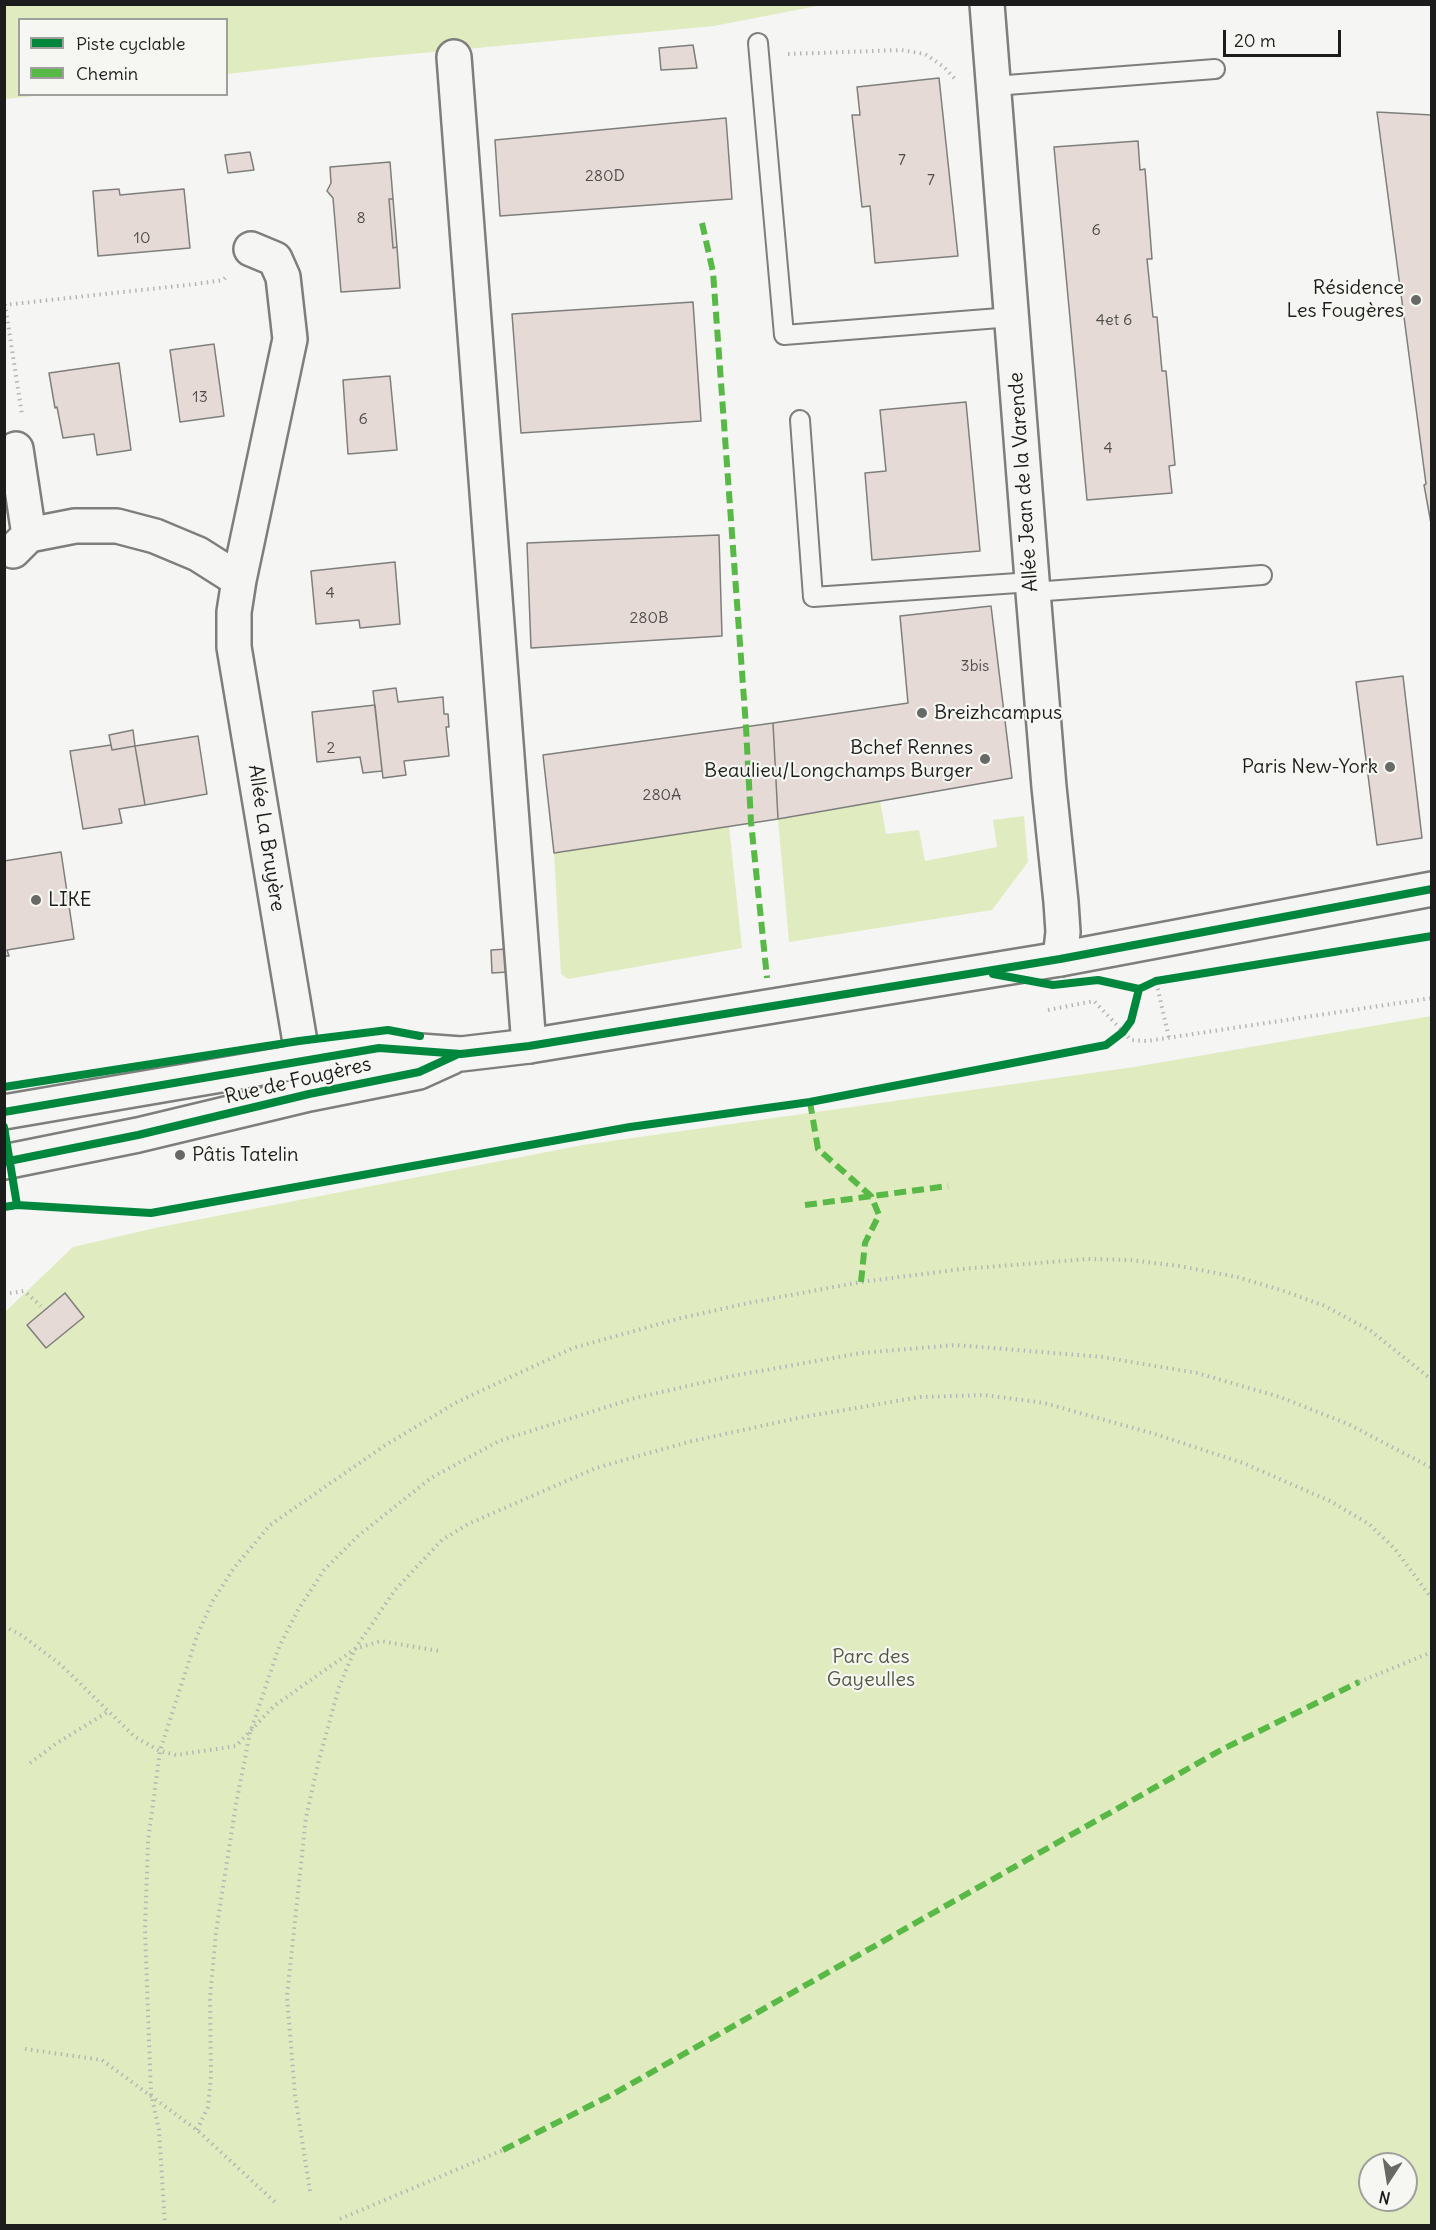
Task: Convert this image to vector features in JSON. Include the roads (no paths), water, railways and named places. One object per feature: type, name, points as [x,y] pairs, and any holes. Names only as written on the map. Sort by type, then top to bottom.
[{"type":"street","name":"Allée Jean de la Varende","points":[[987,4],[1032,587],[1061,902],[1063,932],[1060,959]]},
{"type":"street","points":[[454,57],[530,1046]]},
{"type":"street","name":"Allée La Bruyère","points":[[251,249],[275,259],[283,277],[290,339],[239,580],[234,612],[234,647],[309,1094]]},
{"type":"street","points":[[16,449],[21,543],[75,526],[117,526],[154,536],[198,554],[239,580]]},
{"type":"street","points":[[460,1054],[530,1046],[1060,959],[1431,889]]},
{"type":"street","name":"Rue de Fougères","points":[[4,1112],[379,1048],[460,1054]]},
{"type":"street","name":"Rue de Fougères","points":[[4,1162],[138,1135],[309,1094],[419,1072],[460,1054]]},
{"type":"lane","points":[[759,49],[784,335],[1012,317]]},
{"type":"lane","points":[[994,92],[1215,69]]},
{"type":"lane","points":[[800,420],[813,597],[1262,575]]},
{"type":"place","name":"Résidence Les Fougères","points":[[1416,300]]},
{"type":"place","name":"Breizhcampus","points":[[922,713]]},
{"type":"place","name":"Bchef Rennes Beaulieu/Longchamps Burger","points":[[985,759]]},
{"type":"place","name":"Paris New-York","points":[[1390,767]]},
{"type":"place","name":"LIKE","points":[[36,900]]},
{"type":"place","name":"Pâtis Tatelin","points":[[180,1155]]},
{"type":"park label","name":"Parc des Gayeulles","points":[[871,1668]]}]
